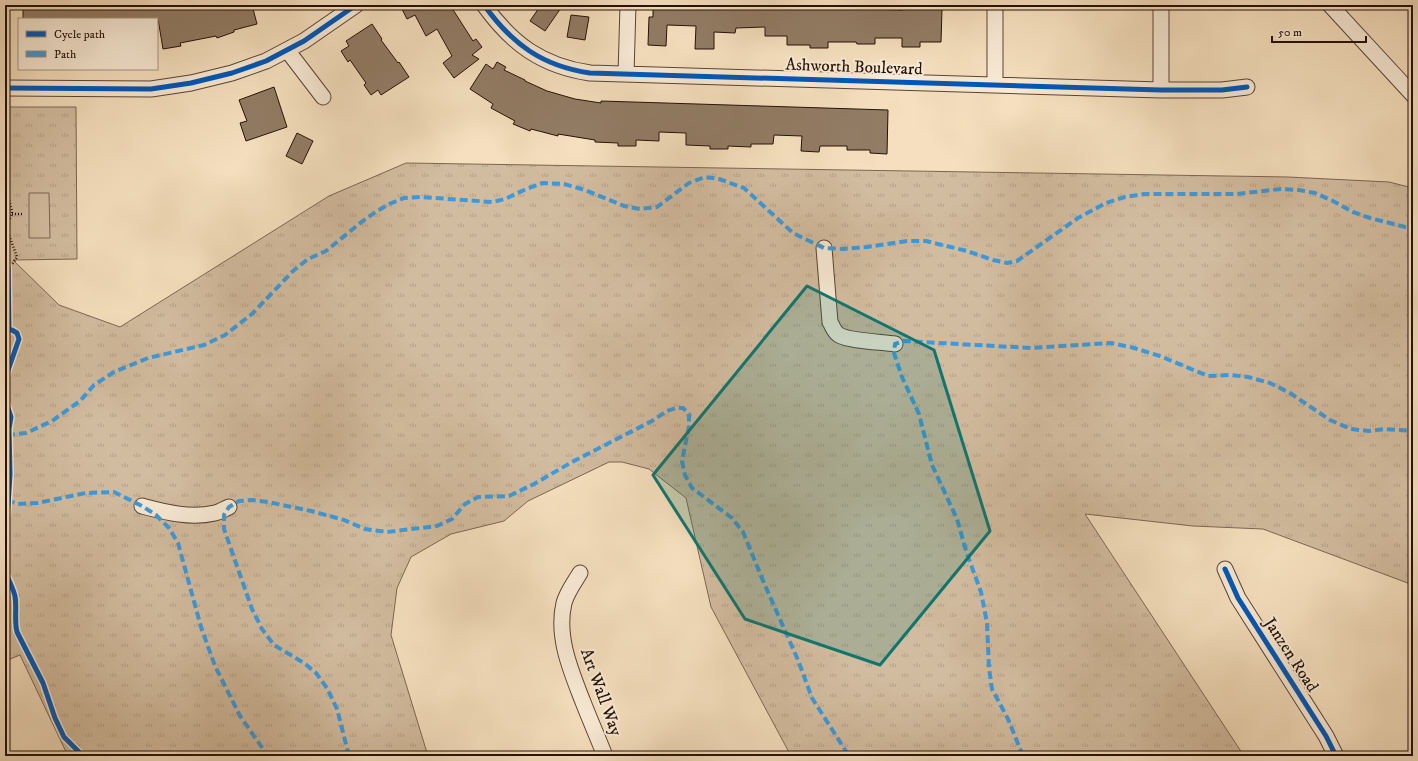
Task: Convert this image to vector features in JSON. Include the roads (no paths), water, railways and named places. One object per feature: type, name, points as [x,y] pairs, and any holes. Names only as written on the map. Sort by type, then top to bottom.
[{"type":"street","points":[[5,88],[151,89],[191,83],[232,74],[266,61],[304,41],[356,5]]},
{"type":"street","name":"Ashworth Boulevard","points":[[484,5],[493,18],[518,43],[533,54],[550,63],[590,73],[1161,90],[1222,90],[1247,87]]},
{"type":"street","points":[[626,74],[628,5]]},
{"type":"street","points":[[994,85],[995,5]]},
{"type":"street","points":[[1161,5],[1161,90]]},
{"type":"street","points":[[1330,5],[1413,95]]},
{"type":"street","points":[[287,50],[324,97]]},
{"type":"street","points":[[824,248],[830,322],[835,332],[841,336],[850,338],[895,344]]},
{"type":"street","points":[[142,506],[186,515],[216,513],[229,507]]},
{"type":"street","name":"Janzen Road","points":[[1225,569],[1238,598],[1326,736],[1336,756]]},
{"type":"street","name":"Art Wall Way","points":[[580,573],[564,604],[564,645],[568,665],[605,756]]}]
